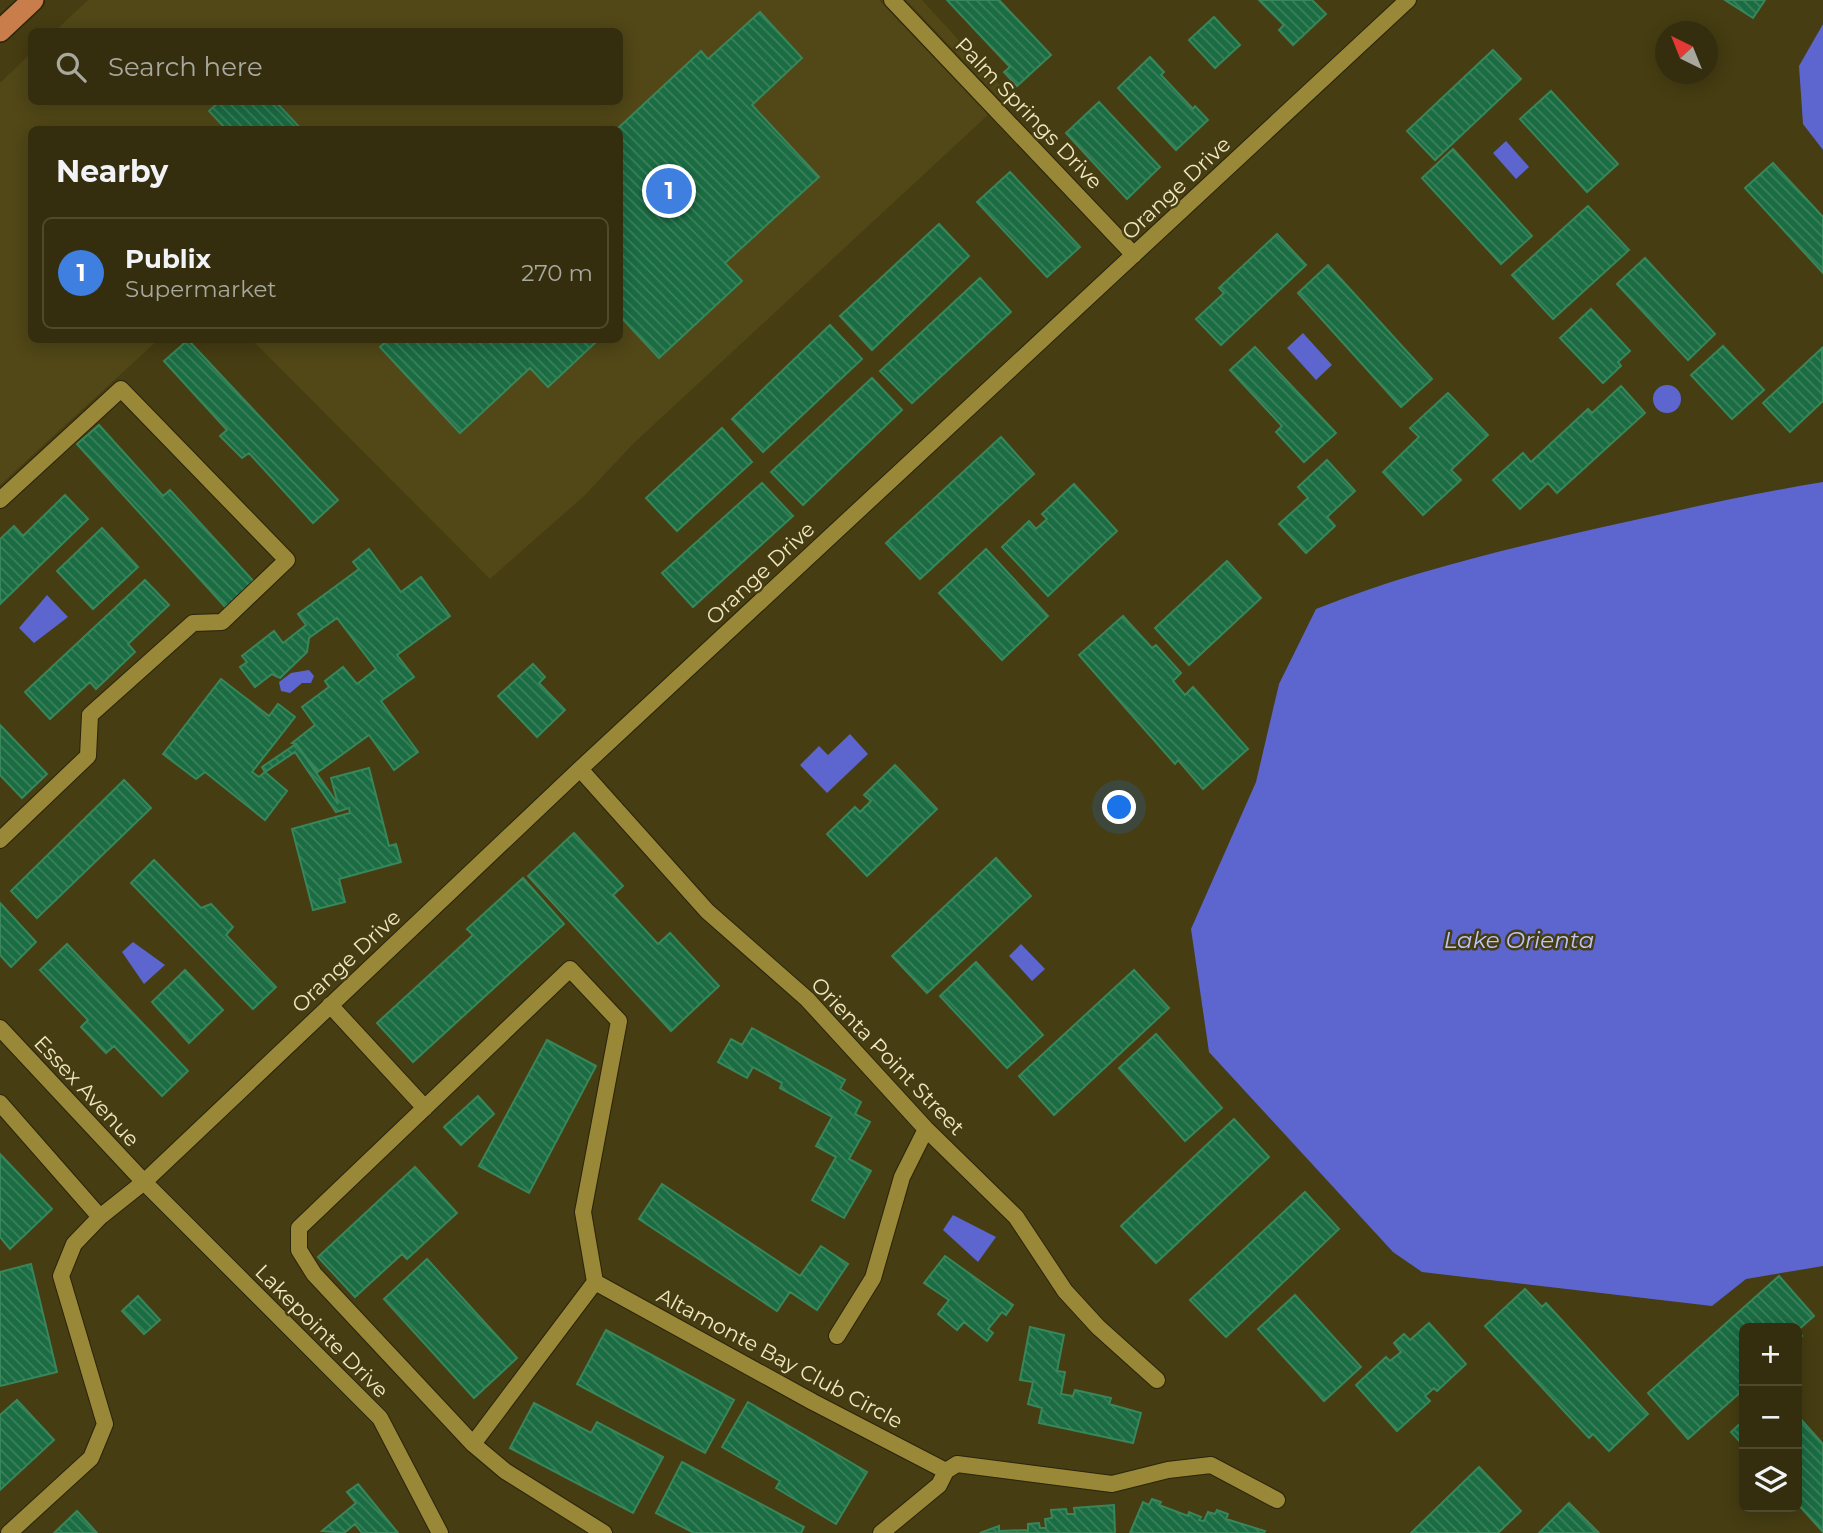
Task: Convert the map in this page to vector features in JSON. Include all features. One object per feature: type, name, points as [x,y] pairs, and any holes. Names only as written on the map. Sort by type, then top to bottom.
[{"type":"main road","points":[[0,31],[33,0]]},
{"type":"street","name":"Palm Springs Drive","points":[[892,0],[1135,255]]},
{"type":"street","name":"Orange Drive","points":[[9,1533],[91,1458],[105,1424],[61,1276],[74,1244],[580,769],[1408,0]]},
{"type":"street","points":[[0,500],[121,389],[286,560],[222,622],[193,623],[90,715],[88,756],[3,832]]},
{"type":"street","name":"Orienta Point Street","points":[[580,769],[707,911],[807,999],[926,1129],[1016,1217],[1073,1300],[1157,1380]]},
{"type":"street","points":[[472,1444],[595,1282],[583,1212],[619,1021],[570,969],[299,1228],[299,1250],[314,1274],[472,1444],[505,1471],[604,1533]]},
{"type":"street","points":[[330,1005],[425,1108]]},
{"type":"street","name":"Essex Avenue","points":[[0,1028],[144,1181]]},
{"type":"street","points":[[0,1103],[100,1217]]},
{"type":"street","points":[[838,1336],[873,1278],[902,1177],[926,1129]]},
{"type":"street","name":"Lakepointe Drive","points":[[144,1181],[380,1418],[440,1533]]},
{"type":"street","name":"Altamonte Bay Club Circle","points":[[595,1282],[813,1402],[946,1471]]},
{"type":"street","points":[[881,1533],[939,1485],[946,1471],[957,1464],[1112,1485],[1168,1469],[1211,1465],[1277,1500]]},
{"type":"shaded area","points":[[88,0],[879,0],[988,115],[633,444],[584,496],[490,579],[255,343],[623,343],[623,126],[28,126],[28,343],[155,343],[0,485],[0,83],[28,56],[28,105],[623,105],[623,28],[58,28]]},
{"type":"shaded area","points":[[906,0],[922,0],[1009,95],[1002,101]]},
{"type":"water","points":[[1823,24],[1823,150],[1803,124],[1799,66]]},
{"type":"water","points":[[1506,141],[1529,167],[1516,179],[1493,153]]},
{"type":"water","points":[[1303,333],[1332,365],[1316,380],[1287,348]]},
{"type":"water","points":[[1667,385],[1677,389],[1681,399],[1677,409],[1667,413],[1657,409],[1653,399],[1657,389]]},
{"type":"water","name":"Lake Orienta","points":[[1823,482],[1823,1266],[1746,1279],[1712,1306],[1422,1272],[1393,1252],[1209,1052],[1191,929],[1256,782],[1279,684],[1316,609],[1386,584],[1494,553],[1685,509]]},
{"type":"water","points":[[47,595],[68,617],[34,643],[19,628]]},
{"type":"water","points":[[309,670],[314,676],[311,683],[302,683],[290,693],[281,691],[279,682],[291,673]]},
{"type":"water","points":[[850,734],[868,754],[827,793],[800,765],[819,746],[828,755]]},
{"type":"water","points":[[133,942],[165,965],[144,984],[122,952]]},
{"type":"water","points":[[1021,944],[1045,969],[1032,981],[1009,956]]},
{"type":"water","points":[[953,1215],[996,1237],[978,1262],[943,1230]]},
{"type":"building","points":[[947,0],[999,0],[1051,55],[1017,86],[1004,72],[1010,67]]},
{"type":"building","points":[[1259,0],[1312,0],[1326,14],[1293,45],[1279,30],[1284,25]]},
{"type":"building","points":[[1725,0],[1765,0],[1753,18]]},
{"type":"building","points":[[760,12],[802,58],[752,105],[819,177],[725,263],[742,281],[659,358],[623,319],[623,126],[620,126],[701,51],[708,59]]},
{"type":"building","points":[[1214,17],[1240,45],[1215,68],[1189,40]]},
{"type":"building","points":[[1493,50],[1521,79],[1435,160],[1407,131]]},
{"type":"building","points":[[1150,57],[1164,72],[1161,75],[1193,109],[1195,106],[1208,120],[1176,150],[1118,88]]},
{"type":"building","points":[[1551,91],[1618,164],[1587,192],[1520,119]]},
{"type":"building","points":[[1099,102],[1160,167],[1127,199],[1066,133]]},
{"type":"building","points":[[216,105],[279,105],[298,126],[223,126],[209,111]]},
{"type":"building","points":[[1453,149],[1532,236],[1501,264],[1422,178]]},
{"type":"building","points":[[1773,163],[1823,217],[1823,273],[1745,188]]},
{"type":"building","points":[[1010,172],[1080,247],[1047,277],[977,202]]},
{"type":"building","points":[[1588,206],[1629,250],[1553,319],[1512,275]]},
{"type":"building","points":[[939,224],[969,256],[872,350],[840,316]]},
{"type":"building","points":[[1277,234],[1306,265],[1221,345],[1196,319],[1224,293],[1219,288]]},
{"type":"building","points":[[1645,258],[1715,334],[1688,360],[1617,284]]},
{"type":"building","points":[[1328,265],[1432,379],[1401,407],[1298,293]]},
{"type":"building","points":[[980,278],[1011,312],[912,403],[880,371]]},
{"type":"building","points":[[1591,309],[1630,351],[1618,362],[1621,366],[1603,383],[1560,338]]},
{"type":"building","points":[[830,325],[862,359],[763,452],[732,419]]},
{"type":"building","points":[[185,343],[191,343],[338,500],[313,523],[249,453],[242,458],[220,436],[227,430],[164,361]]},
{"type":"building","points":[[385,343],[595,343],[548,387],[530,368],[460,433],[380,347]]},
{"type":"building","points":[[1723,346],[1764,390],[1732,419],[1691,375]]},
{"type":"building","points":[[1255,347],[1336,433],[1304,462],[1276,432],[1282,426],[1230,370]]},
{"type":"building","points":[[1822,348],[1823,401],[1790,432],[1763,403]]},
{"type":"building","points":[[872,378],[902,410],[803,505],[771,472]]},
{"type":"building","points":[[1621,386],[1645,413],[1557,493],[1548,483],[1520,509],[1493,480],[1523,453],[1531,462],[1588,409],[1592,413]]},
{"type":"building","points":[[1448,393],[1488,435],[1451,470],[1461,480],[1423,515],[1383,472],[1419,437],[1410,428]]},
{"type":"building","points":[[99,425],[163,496],[170,490],[256,584],[228,610],[77,444]]},
{"type":"building","points":[[722,428],[752,462],[677,531],[646,498]]},
{"type":"building","points":[[1001,437],[1034,474],[920,579],[886,543]]},
{"type":"building","points":[[1327,460],[1355,491],[1327,517],[1335,526],[1306,553],[1279,524],[1308,498],[1298,487]]},
{"type":"building","points":[[762,483],[793,516],[693,607],[662,573]]},
{"type":"building","points":[[1074,484],[1117,531],[1048,596],[1002,547],[1029,521],[1036,529],[1047,519],[1042,514]]},
{"type":"building","points":[[65,495],[88,519],[0,604],[0,539],[14,526],[23,536]]},
{"type":"building","points":[[102,528],[138,567],[93,609],[57,571]]},
{"type":"building","points":[[369,549],[401,592],[421,577],[450,616],[397,655],[414,677],[381,701],[418,752],[394,770],[369,735],[318,772],[296,744],[292,743],[315,725],[302,707],[329,687],[325,681],[343,667],[357,684],[376,669],[337,618],[309,638],[307,652],[280,678],[272,674],[255,687],[240,667],[247,662],[242,656],[274,631],[283,643],[306,625],[298,614],[359,569],[353,562]]},
{"type":"building","points":[[986,549],[1048,616],[1002,660],[939,593]]},
{"type":"building","points":[[1227,561],[1261,598],[1189,665],[1155,628]]},
{"type":"building","points":[[145,580],[169,605],[128,644],[135,652],[96,689],[90,682],[50,719],[25,692]]},
{"type":"building","points":[[1123,616],[1152,648],[1156,645],[1181,673],[1173,681],[1185,695],[1193,687],[1248,749],[1203,789],[1178,760],[1175,764],[1079,655]]},
{"type":"building","points":[[533,664],[545,677],[539,683],[565,710],[537,737],[498,696]]},
{"type":"building","points":[[221,679],[269,716],[278,704],[295,717],[252,772],[259,777],[265,772],[287,791],[265,820],[205,772],[196,779],[163,754]]},
{"type":"building","points":[[0,725],[47,774],[22,798],[0,775]]},
{"type":"building","points":[[296,744],[338,804],[331,778],[369,768],[389,846],[396,844],[401,862],[339,879],[345,902],[313,910],[292,829],[350,813],[349,808],[336,812],[295,752],[265,772],[262,767]]},
{"type":"building","points":[[895,765],[937,809],[867,876],[827,834],[855,807],[860,812],[871,801],[864,795]]},
{"type":"building","points":[[124,780],[151,808],[37,918],[11,891]]},
{"type":"building","points":[[574,833],[623,886],[613,895],[658,944],[670,933],[719,986],[671,1031],[528,876]]},
{"type":"building","points":[[996,858],[1031,896],[927,993],[892,956]]},
{"type":"building","points":[[154,860],[201,908],[211,904],[233,927],[226,935],[276,987],[253,1009],[131,883]]},
{"type":"building","points":[[523,878],[564,924],[413,1062],[377,1023],[473,935],[467,929]]},
{"type":"building","points":[[0,903],[36,942],[11,967],[0,955]]},
{"type":"building","points":[[67,944],[188,1071],[162,1096],[114,1046],[106,1053],[81,1027],[88,1020],[40,970]]},
{"type":"building","points":[[976,962],[1043,1035],[1007,1068],[940,996]]},
{"type":"building","points":[[185,970],[223,1010],[189,1043],[152,1002]]},
{"type":"building","points":[[1134,970],[1169,1008],[1054,1115],[1019,1076]]},
{"type":"building","points":[[752,1028],[845,1080],[840,1089],[861,1102],[855,1114],[870,1122],[849,1159],[871,1171],[844,1218],[812,1200],[836,1157],[816,1146],[832,1117],[780,1088],[782,1083],[753,1067],[747,1078],[718,1062],[731,1039],[742,1045]]},
{"type":"building","points":[[1156,1034],[1222,1108],[1185,1141],[1119,1068]]},
{"type":"building","points":[[547,1040],[596,1066],[529,1193],[479,1166]]},
{"type":"building","points":[[478,1096],[494,1114],[461,1145],[444,1127]]},
{"type":"building","points":[[1234,1119],[1269,1157],[1156,1263],[1121,1226]]},
{"type":"building","points":[[0,1154],[52,1209],[10,1249],[0,1237]]},
{"type":"building","points":[[415,1167],[457,1213],[407,1259],[402,1254],[355,1297],[318,1257]]},
{"type":"building","points":[[662,1184],[800,1276],[821,1246],[848,1264],[817,1310],[790,1292],[777,1311],[639,1219]]},
{"type":"building","points":[[1305,1192],[1339,1229],[1226,1337],[1190,1300]]},
{"type":"building","points":[[945,1256],[1013,1305],[1006,1315],[1002,1312],[988,1329],[993,1333],[987,1341],[964,1322],[957,1330],[938,1314],[949,1300],[924,1283]]},
{"type":"building","points":[[427,1259],[517,1358],[474,1398],[384,1299]]},
{"type":"building","points":[[31,1264],[57,1372],[0,1386],[0,1272]]},
{"type":"building","points":[[1779,1276],[1814,1316],[1802,1327],[1802,1323],[1739,1323],[1739,1393],[1688,1439],[1648,1393]]},
{"type":"building","points":[[1525,1289],[1542,1307],[1546,1303],[1648,1414],[1609,1451],[1593,1434],[1589,1438],[1485,1326]]},
{"type":"building","points":[[1295,1295],[1361,1367],[1324,1401],[1258,1329]]},
{"type":"building","points":[[138,1296],[160,1320],[144,1334],[122,1311]]},
{"type":"building","points":[[1429,1323],[1466,1364],[1437,1391],[1434,1388],[1425,1396],[1430,1401],[1397,1431],[1356,1385],[1386,1357],[1390,1361],[1401,1352],[1394,1343],[1404,1334],[1410,1340]]},
{"type":"building","points":[[1030,1327],[1064,1335],[1057,1371],[1065,1372],[1061,1394],[1073,1396],[1075,1390],[1111,1398],[1109,1404],[1141,1413],[1133,1443],[1039,1423],[1042,1408],[1028,1404],[1033,1382],[1020,1380]]},
{"type":"building","points":[[606,1330],[734,1400],[705,1453],[577,1384]]},
{"type":"building","points":[[17,1400],[54,1440],[0,1490],[0,1415]]},
{"type":"building","points":[[748,1402],[867,1472],[836,1524],[776,1488],[780,1481],[722,1447]]},
{"type":"building","points":[[534,1403],[591,1433],[597,1422],[663,1457],[633,1513],[510,1448]]},
{"type":"building","points":[[1802,1421],[1823,1444],[1823,1532],[1802,1509]]},
{"type":"building","points":[[1739,1425],[1739,1441],[1731,1432]]},
{"type":"building","points":[[682,1462],[804,1527],[801,1533],[694,1533],[656,1513]]},
{"type":"building","points":[[1479,1467],[1521,1511],[1498,1533],[1411,1533]]},
{"type":"building","points":[[358,1484],[398,1533],[362,1533],[355,1524],[344,1533],[322,1531],[356,1503],[347,1492]]},
{"type":"building","points":[[1152,1499],[1161,1502],[1159,1505],[1188,1516],[1189,1512],[1201,1517],[1199,1520],[1204,1521],[1208,1512],[1215,1514],[1217,1510],[1228,1514],[1226,1519],[1265,1531],[1130,1533],[1143,1502],[1149,1505]]},
{"type":"building","points":[[1569,1503],[1599,1533],[1539,1533]]},
{"type":"building","points":[[1114,1505],[1115,1533],[980,1533],[999,1526],[999,1531],[1028,1530],[1028,1524],[1039,1523],[1040,1528],[1046,1528],[1045,1519],[1052,1518],[1051,1510],[1066,1509],[1067,1514],[1075,1514],[1074,1508]]},
{"type":"building","points":[[77,1511],[97,1533],[54,1533]]},
{"type":"place","name":"Publix","points":[[669,191]]}]
